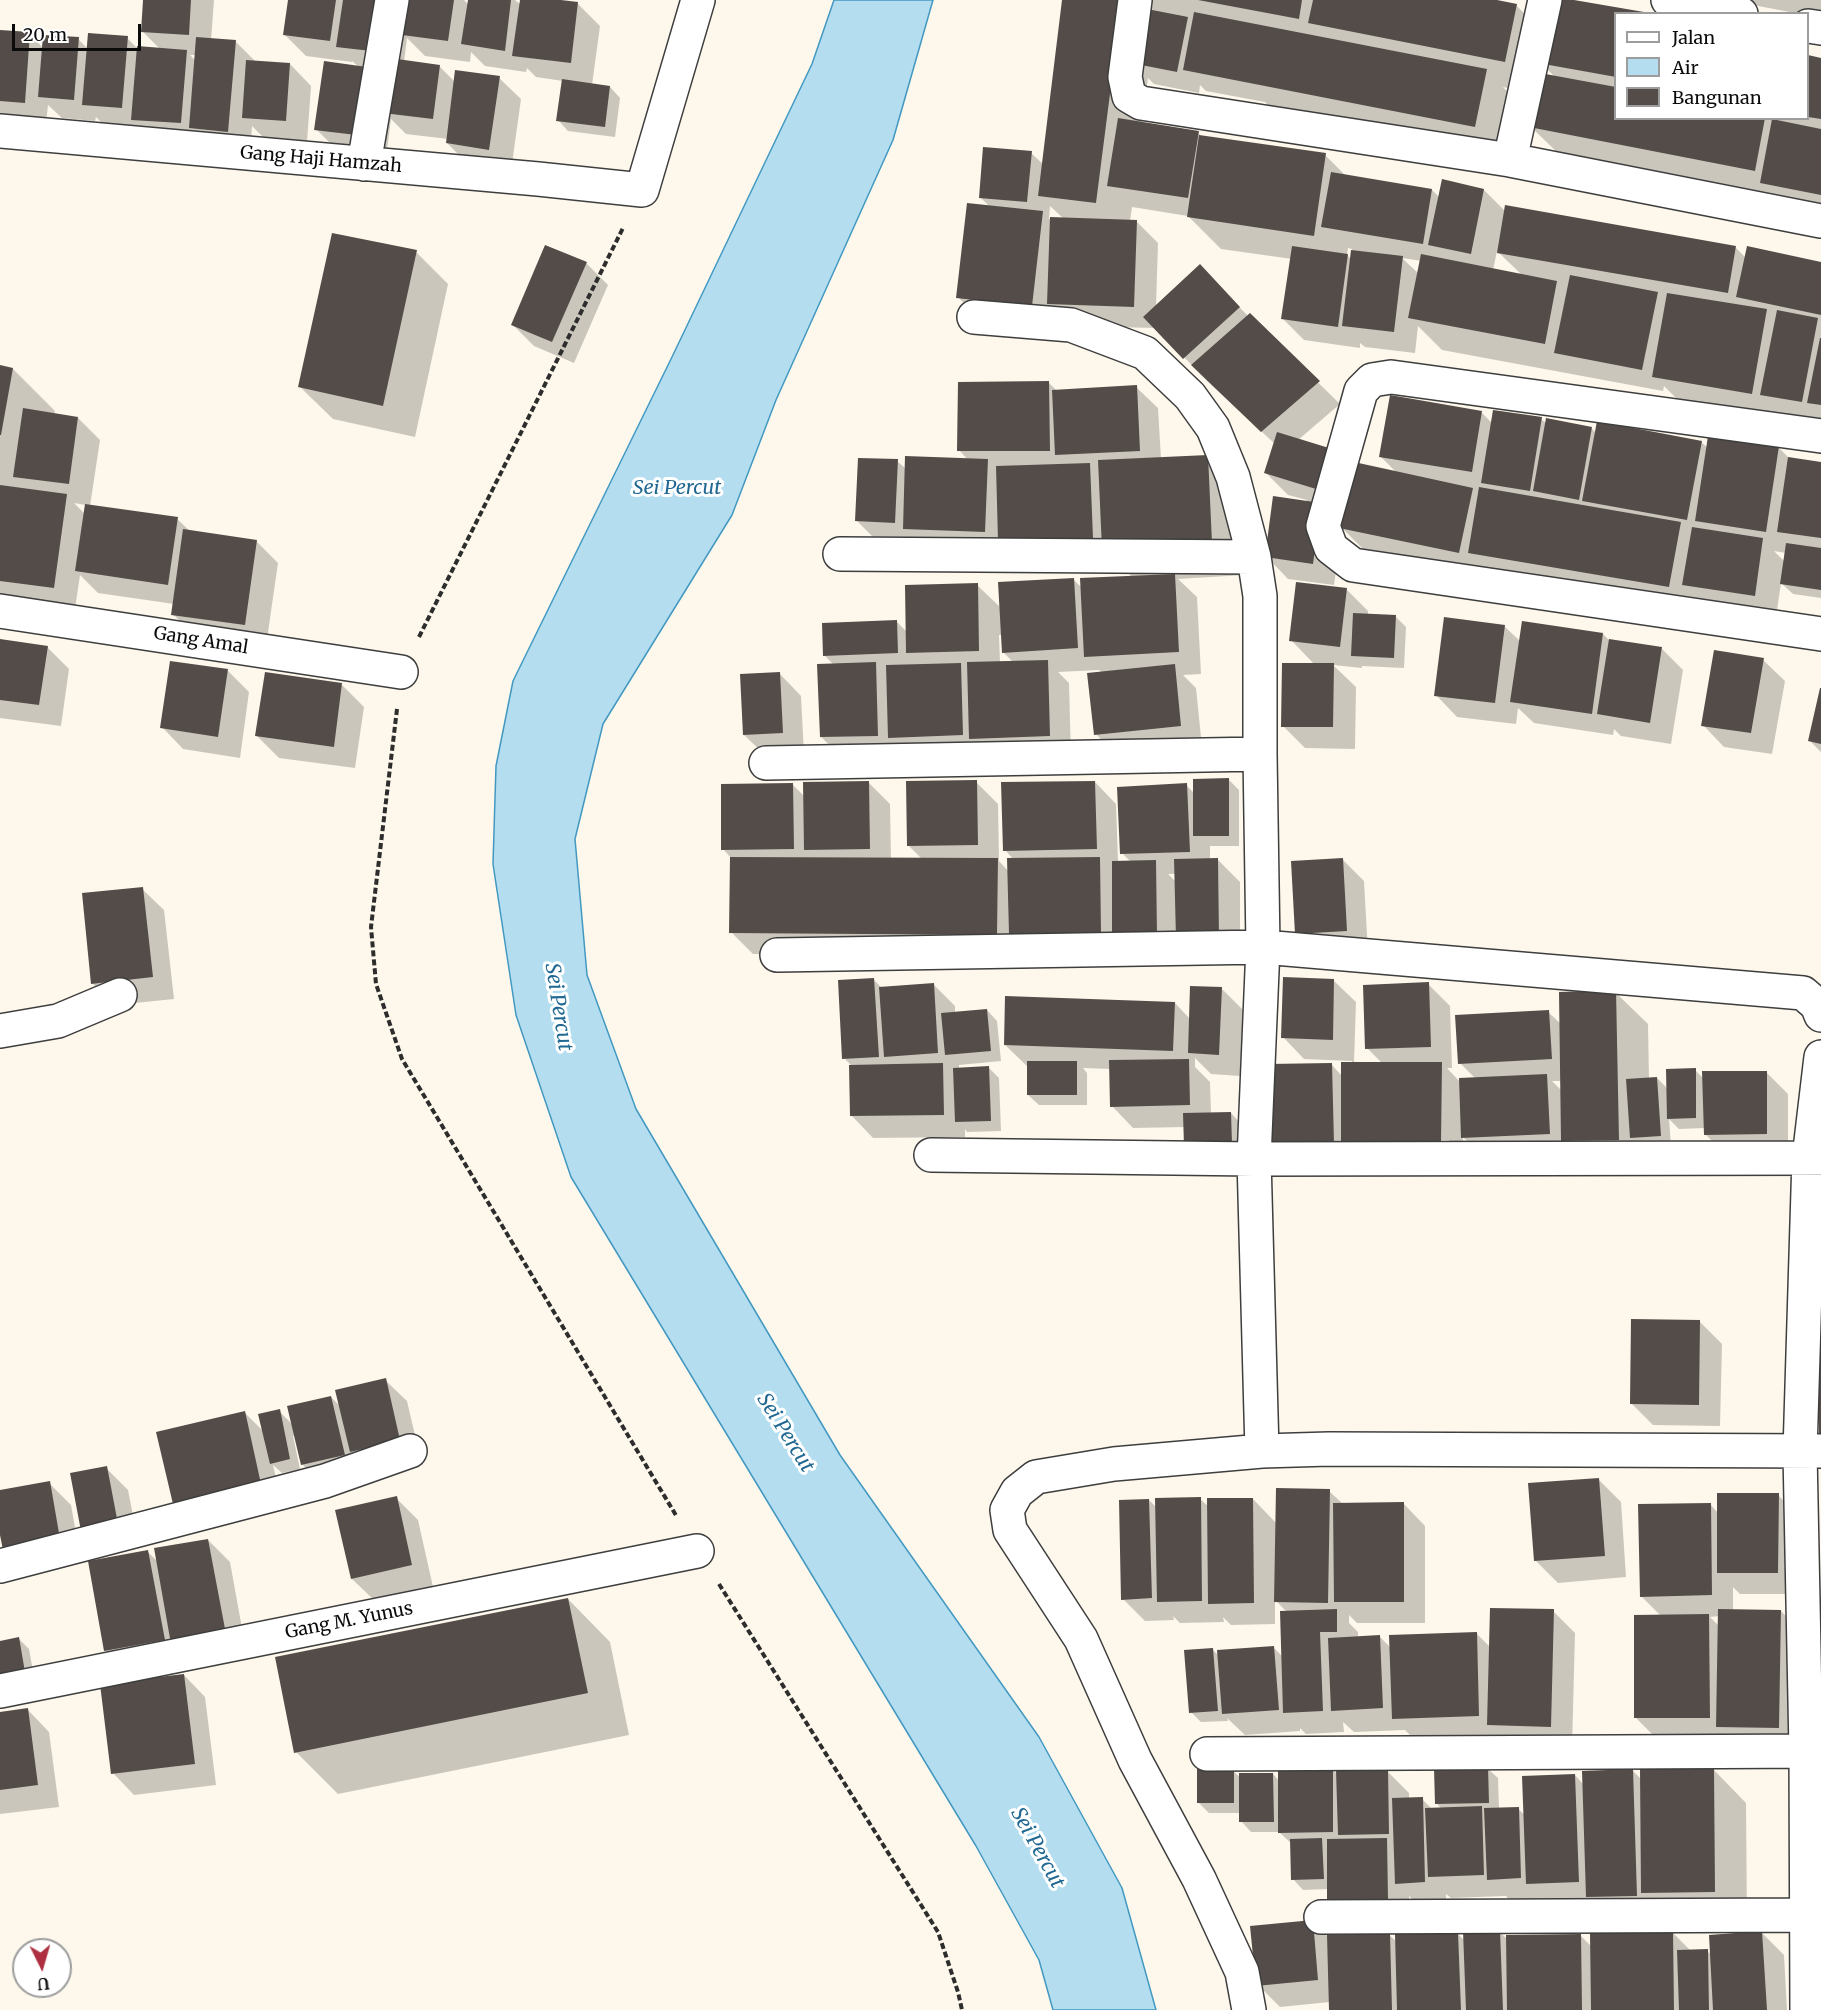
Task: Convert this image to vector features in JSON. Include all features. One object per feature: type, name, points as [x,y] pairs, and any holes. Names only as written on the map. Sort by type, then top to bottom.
[{"type":"street","points":[[364,164],[392,0]]},
{"type":"street","points":[[642,190],[698,0]]},
{"type":"street","points":[[1135,0],[1125,77],[1129,96],[1142,103],[1510,160],[1821,221]]},
{"type":"street","points":[[1510,160],[1545,0]]},
{"type":"street","points":[[1668,0],[1731,12]]},
{"type":"street","name":"Gang Haji Hamzah","points":[[0,131],[642,190]]},
{"type":"street","points":[[974,317],[1071,325],[1145,353],[1190,396],[1213,428],[1233,477],[1254,558],[1260,596],[1263,946],[1254,1159],[1262,1451]]},
{"type":"street","points":[[1821,436],[1391,376],[1372,380],[1361,391],[1323,526],[1331,548],[1353,565],[1821,634]]},
{"type":"street","points":[[840,554],[1254,558]]},
{"type":"street","name":"Gang Amal","points":[[0,611],[401,672]]},
{"type":"street","points":[[766,763],[1260,754]]},
{"type":"street","points":[[777,955],[1263,946],[1803,993],[1817,1005],[1821,1015]]},
{"type":"street","points":[[0,1030],[58,1021],[120,995]]},
{"type":"street","points":[[1807,2010],[1807,1915],[1814,1751],[1810,1452],[1815,1158],[1821,1057]]},
{"type":"street","points":[[931,1155],[1254,1159],[1815,1158]]},
{"type":"street","points":[[1249,2010],[1242,1972],[1198,1879],[1135,1760],[1081,1639],[1010,1530],[1007,1510],[1017,1492],[1036,1477],[1114,1464],[1262,1451],[1329,1449],[1810,1452]]},
{"type":"street","points":[[0,1566],[325,1481],[410,1451]]},
{"type":"street","name":"Gang M. Yunus","points":[[0,1691],[697,1551]]},
{"type":"street","points":[[1207,1754],[1814,1751]]},
{"type":"street","points":[[1321,1917],[1807,1915]]},
{"type":"path","points":[[642,190],[401,672],[371,927],[376,984],[402,1059],[697,1551],[938,1932],[962,2010]]},
{"type":"water","name":"Sei Percut","points":[[834,0],[933,0],[893,140],[776,400],[732,515],[603,724],[575,839],[587,975],[636,1109],[840,1455],[1039,1737],[1122,1888],[1156,2010],[1053,2010],[1039,1960],[976,1846],[571,1177],[516,1015],[493,864],[496,766],[513,681],[812,64]]},
{"type":"building","points":[[143,0],[191,0],[189,35],[141,32]]},
{"type":"building","points":[[288,0],[336,0],[330,41],[283,35]]},
{"type":"building","points":[[343,0],[388,0],[380,52],[336,47]]},
{"type":"building","points":[[407,0],[454,0],[448,41],[402,35]]},
{"type":"building","points":[[468,0],[511,0],[505,51],[461,44]]},
{"type":"building","points":[[520,0],[578,2],[571,63],[512,56]]},
{"type":"building","points":[[1062,0],[1122,0],[1096,203],[1038,196]]},
{"type":"building","points":[[1198,0],[1302,0],[1299,19]]},
{"type":"building","points":[[1313,0],[1497,0],[1517,4],[1505,62],[1308,23]]},
{"type":"building","points":[[1550,0],[1574,0],[1644,12],[1614,12],[1614,77],[1538,63]]},
{"type":"building","points":[[1142,8],[1188,17],[1177,72],[1131,63]]},
{"type":"building","points":[[1194,12],[1487,69],[1475,127],[1183,70]]},
{"type":"building","points":[[0,30],[30,32],[25,103],[0,101]]},
{"type":"building","points":[[88,33],[128,36],[122,108],[82,105]]},
{"type":"building","points":[[43,35],[79,37],[74,100],[38,97]]},
{"type":"building","points":[[196,37],[236,40],[228,132],[189,128]]},
{"type":"building","points":[[137,46],[187,50],[181,123],[131,120]]},
{"type":"building","points":[[1809,55],[1821,58],[1821,119],[1809,117]]},
{"type":"building","points":[[390,58],[440,65],[433,119],[383,113]]},
{"type":"building","points":[[246,60],[290,63],[286,121],[242,118]]},
{"type":"building","points":[[324,61],[374,68],[365,136],[314,130]]},
{"type":"building","points":[[455,70],[500,76],[489,150],[446,143]]},
{"type":"building","points":[[1540,73],[1614,87],[1614,120],[1765,120],[1755,171],[1529,127]]},
{"type":"building","points":[[562,79],[610,86],[605,127],[556,121]]},
{"type":"building","points":[[1118,118],[1199,131],[1188,198],[1107,186]]},
{"type":"building","points":[[1772,120],[1821,129],[1821,195],[1760,183]]},
{"type":"building","points":[[1199,135],[1326,153],[1314,236],[1187,217]]},
{"type":"building","points":[[983,147],[1032,151],[1027,202],[979,198]]},
{"type":"building","points":[[1331,172],[1432,189],[1423,244],[1321,227]]},
{"type":"building","points":[[1442,179],[1484,189],[1471,254],[1428,245]]},
{"type":"building","points":[[967,203],[1043,211],[1032,306],[956,298]]},
{"type":"building","points":[[1505,205],[1736,246],[1728,293],[1497,253]]},
{"type":"building","points":[[1050,217],[1137,220],[1134,307],[1047,304]]},
{"type":"building","points":[[332,233],[417,250],[383,406],[298,387]]},
{"type":"building","points":[[545,245],[587,262],[552,342],[511,325]]},
{"type":"building","points":[[1292,246],[1348,254],[1338,327],[1281,319]]},
{"type":"building","points":[[1747,246],[1821,262],[1821,315],[1736,297]]},
{"type":"building","points":[[1351,250],[1403,256],[1394,332],[1342,326]]},
{"type":"building","points":[[1421,254],[1557,281],[1545,344],[1408,318]]},
{"type":"building","points":[[1200,264],[1240,307],[1183,359],[1143,317]]},
{"type":"building","points":[[1570,275],[1658,292],[1642,370],[1554,353]]},
{"type":"building","points":[[1667,293],[1767,309],[1752,394],[1652,377]]},
{"type":"building","points":[[1777,310],[1818,318],[1802,402],[1760,395]]},
{"type":"building","points":[[1250,313],[1320,381],[1261,432],[1191,365]]},
{"type":"building","points":[[1821,338],[1821,405],[1807,403]]},
{"type":"building","points":[[0,365],[13,368],[1,435],[0,435]]},
{"type":"building","points":[[1049,381],[1050,451],[957,451],[958,382]]},
{"type":"building","points":[[1137,385],[1140,451],[1055,455],[1052,390]]},
{"type":"building","points":[[1390,395],[1482,411],[1472,472],[1379,457]]},
{"type":"building","points":[[23,408],[78,417],[69,484],[13,477]]},
{"type":"building","points":[[1493,410],[1542,417],[1530,491],[1481,483]]},
{"type":"building","points":[[1546,418],[1592,427],[1579,500],[1533,491]]},
{"type":"building","points":[[1597,421],[1702,441],[1687,520],[1582,501]]},
{"type":"building","points":[[1277,432],[1329,448],[1316,489],[1264,473]]},
{"type":"building","points":[[1708,436],[1779,446],[1766,532],[1695,521]]},
{"type":"building","points":[[1208,455],[1212,543],[1102,549],[1098,460]]},
{"type":"building","points":[[905,456],[988,459],[985,532],[903,529]]},
{"type":"building","points":[[1788,457],[1821,462],[1821,538],[1777,532]]},
{"type":"building","points":[[858,458],[898,459],[895,523],[855,521]]},
{"type":"building","points":[[1354,462],[1473,488],[1459,553],[1339,528]]},
{"type":"building","points":[[1090,463],[1093,538],[998,541],[996,466]]},
{"type":"building","points":[[0,485],[67,494],[54,588],[0,581]]},
{"type":"building","points":[[1479,487],[1681,522],[1669,587],[1468,553]]},
{"type":"building","points":[[1273,496],[1321,503],[1313,564],[1265,557]]},
{"type":"building","points":[[85,504],[178,517],[168,585],[75,571]]},
{"type":"building","points":[[1692,527],[1763,538],[1755,596],[1682,585]]},
{"type":"building","points":[[183,529],[257,540],[245,625],[171,615]]},
{"type":"building","points":[[1786,543],[1821,548],[1821,590],[1780,584]]},
{"type":"building","points":[[1175,574],[1179,652],[1084,657],[1080,578]]},
{"type":"building","points":[[1074,578],[1078,648],[1002,653],[998,582]]},
{"type":"building","points":[[1296,582],[1347,588],[1340,647],[1289,641]]},
{"type":"building","points":[[978,583],[979,651],[906,653],[905,585]]},
{"type":"building","points":[[1353,613],[1396,615],[1394,658],[1351,656]]},
{"type":"building","points":[[1444,617],[1505,625],[1495,703],[1434,696]]},
{"type":"building","points":[[897,620],[898,653],[823,656],[822,623]]},
{"type":"building","points":[[1522,621],[1603,633],[1592,714],[1510,702]]},
{"type":"building","points":[[0,639],[48,646],[39,705],[0,700]]},
{"type":"building","points":[[1609,639],[1662,647],[1650,723],[1597,714]]},
{"type":"building","points":[[1714,650],[1764,658],[1751,733],[1701,726]]},
{"type":"building","points":[[1048,660],[1050,736],[969,739],[967,662]]},
{"type":"building","points":[[170,661],[228,669],[218,737],[160,728]]},
{"type":"building","points":[[876,662],[878,736],[820,737],[817,664]]},
{"type":"building","points":[[961,663],[963,735],[888,738],[886,665]]},
{"type":"building","points":[[1282,663],[1334,663],[1333,727],[1281,727]]},
{"type":"building","points":[[1175,664],[1181,726],[1094,735],[1087,673]]},
{"type":"building","points":[[265,672],[342,683],[334,747],[255,736]]},
{"type":"building","points":[[780,672],[783,733],[743,735],[740,674]]},
{"type":"building","points":[[1821,688],[1821,744],[1808,741]]},
{"type":"building","points":[[1229,778],[1229,836],[1193,836],[1193,779]]},
{"type":"building","points":[[977,780],[978,845],[907,846],[906,781]]},
{"type":"building","points":[[869,781],[870,849],[804,850],[803,782]]},
{"type":"building","points":[[1095,781],[1097,849],[1003,851],[1001,782]]},
{"type":"building","points":[[793,783],[794,849],[721,850],[721,784]]},
{"type":"building","points":[[1187,783],[1190,852],[1120,854],[1117,787]]},
{"type":"building","points":[[730,857],[998,858],[997,935],[729,933]]},
{"type":"building","points":[[1100,857],[1101,933],[1009,934],[1007,858]]},
{"type":"building","points":[[1218,858],[1219,939],[1176,939],[1174,859]]},
{"type":"building","points":[[1343,858],[1347,931],[1295,934],[1291,861]]},
{"type":"building","points":[[1156,860],[1157,935],[1112,935],[1112,861]]},
{"type":"building","points":[[143,887],[153,977],[91,984],[82,893]]},
{"type":"building","points":[[1283,977],[1334,979],[1333,1040],[1281,1038]]},
{"type":"building","points":[[874,978],[879,1057],[842,1059],[838,980]]},
{"type":"building","points":[[1429,982],[1431,1047],[1365,1049],[1363,985]]},
{"type":"building","points":[[934,983],[938,1053],[884,1057],[879,987]]},
{"type":"building","points":[[1190,986],[1222,987],[1219,1055],[1188,1053]]},
{"type":"building","points":[[1616,990],[1619,1140],[1561,1141],[1559,992]]},
{"type":"building","points":[[1005,996],[1175,1002],[1173,1051],[1004,1045]]},
{"type":"building","points":[[987,1009],[991,1051],[945,1055],[941,1013]]},
{"type":"building","points":[[1549,1010],[1552,1059],[1458,1064],[1455,1015]]},
{"type":"building","points":[[1189,1059],[1190,1105],[1110,1107],[1109,1060]]},
{"type":"building","points":[[1027,1061],[1077,1061],[1077,1095],[1027,1095]]},
{"type":"building","points":[[1341,1062],[1442,1062],[1441,1142],[1341,1141]]},
{"type":"building","points":[[943,1063],[944,1115],[850,1116],[849,1065]]},
{"type":"building","points":[[1332,1063],[1334,1144],[1270,1145],[1268,1064]]},
{"type":"building","points":[[989,1066],[991,1121],[955,1122],[953,1068]]},
{"type":"building","points":[[1696,1068],[1696,1118],[1667,1119],[1666,1069]]},
{"type":"building","points":[[1702,1071],[1767,1071],[1767,1134],[1704,1135]]},
{"type":"building","points":[[1547,1074],[1550,1134],[1461,1138],[1459,1078]]},
{"type":"building","points":[[1657,1077],[1661,1136],[1630,1138],[1626,1079]]},
{"type":"building","points":[[1231,1112],[1232,1144],[1184,1146],[1183,1113]]},
{"type":"building","points":[[1819,1311],[1821,1311],[1821,1434],[1819,1434]]},
{"type":"building","points":[[1631,1319],[1700,1320],[1699,1405],[1630,1404]]},
{"type":"building","points":[[386,1378],[400,1440],[350,1452],[335,1390]]},
{"type":"building","points":[[331,1396],[345,1455],[301,1465],[287,1406]]},
{"type":"building","points":[[280,1409],[290,1459],[270,1464],[258,1414]]},
{"type":"building","points":[[245,1411],[261,1484],[173,1504],[156,1432]]},
{"type":"building","points":[[107,1466],[118,1524],[81,1531],[70,1473]]},
{"type":"building","points":[[1599,1478],[1605,1556],[1534,1561],[1528,1483]]},
{"type":"building","points":[[50,1481],[60,1539],[3,1550],[0,1535],[0,1490]]},
{"type":"building","points":[[1276,1488],[1330,1489],[1328,1603],[1274,1602]]},
{"type":"building","points":[[1717,1493],[1779,1493],[1778,1573],[1717,1573]]},
{"type":"building","points":[[397,1496],[412,1565],[351,1579],[335,1510]]},
{"type":"building","points":[[1201,1497],[1202,1601],[1157,1602],[1155,1498]]},
{"type":"building","points":[[1207,1498],[1253,1498],[1254,1603],[1208,1604]]},
{"type":"building","points":[[1149,1499],[1152,1598],[1121,1600],[1119,1500]]},
{"type":"building","points":[[1404,1502],[1404,1602],[1334,1602],[1333,1503]]},
{"type":"building","points":[[1711,1503],[1712,1595],[1640,1597],[1638,1504]]},
{"type":"building","points":[[208,1539],[226,1634],[171,1644],[154,1548]]},
{"type":"building","points":[[148,1550],[165,1640],[104,1651],[88,1561]]},
{"type":"building","points":[[568,1598],[588,1693],[294,1753],[275,1657]]},
{"type":"building","points":[[1490,1608],[1554,1609],[1551,1727],[1487,1725]]},
{"type":"building","points":[[1337,1609],[1337,1632],[1320,1632],[1323,1711],[1283,1713],[1280,1611]]},
{"type":"building","points":[[1718,1609],[1781,1610],[1779,1728],[1716,1727]]},
{"type":"building","points":[[1709,1614],[1710,1718],[1634,1718],[1634,1615]]},
{"type":"building","points":[[1477,1632],[1479,1716],[1392,1719],[1389,1635]]},
{"type":"building","points":[[1380,1635],[1383,1708],[1331,1711],[1328,1638]]},
{"type":"building","points":[[19,1637],[26,1678],[0,1682],[0,1641]]},
{"type":"building","points":[[1274,1646],[1279,1710],[1222,1714],[1217,1650]]},
{"type":"building","points":[[1213,1648],[1218,1711],[1189,1713],[1184,1650]]},
{"type":"building","points":[[184,1674],[195,1764],[111,1774],[100,1684]]},
{"type":"building","points":[[28,1708],[38,1785],[0,1790],[0,1712]]},
{"type":"building","points":[[1488,1766],[1489,1803],[1435,1804],[1434,1768]]},
{"type":"building","points":[[1278,1768],[1333,1768],[1333,1832],[1278,1833]]},
{"type":"building","points":[[1197,1769],[1234,1769],[1234,1803],[1197,1803]]},
{"type":"building","points":[[1388,1769],[1389,1834],[1338,1835],[1336,1770]]},
{"type":"building","points":[[1633,1769],[1637,1896],[1586,1897],[1582,1771]]},
{"type":"building","points":[[1640,1769],[1714,1769],[1715,1892],[1641,1893]]},
{"type":"building","points":[[1239,1773],[1273,1773],[1274,1822],[1239,1822]]},
{"type":"building","points":[[1575,1774],[1579,1882],[1526,1884],[1522,1776]]},
{"type":"building","points":[[1423,1797],[1425,1882],[1395,1884],[1392,1798]]},
{"type":"building","points":[[1482,1806],[1484,1875],[1428,1877],[1425,1808]]},
{"type":"building","points":[[1519,1807],[1521,1878],[1487,1880],[1484,1808]]},
{"type":"building","points":[[1322,1838],[1324,1879],[1291,1880],[1290,1839]]},
{"type":"building","points":[[1387,1838],[1388,1899],[1327,1900],[1327,1839]]},
{"type":"building","points":[[1313,1920],[1318,1980],[1256,1986],[1250,1926]]},
{"type":"building","points":[[1500,1930],[1503,2010],[1466,2010],[1463,1931]]},
{"type":"building","points":[[1673,1931],[1674,2010],[1591,2010],[1590,1932]]},
{"type":"building","points":[[1762,1931],[1767,2010],[1713,2010],[1709,1935]]},
{"type":"building","points":[[1458,1932],[1461,2010],[1397,2010],[1395,1934]]},
{"type":"building","points":[[1390,1933],[1392,2010],[1329,2010],[1327,1935]]},
{"type":"building","points":[[1581,1934],[1582,2010],[1507,2010],[1506,1935]]},
{"type":"building","points":[[1708,1949],[1709,2010],[1679,2010],[1677,1950]]}]
